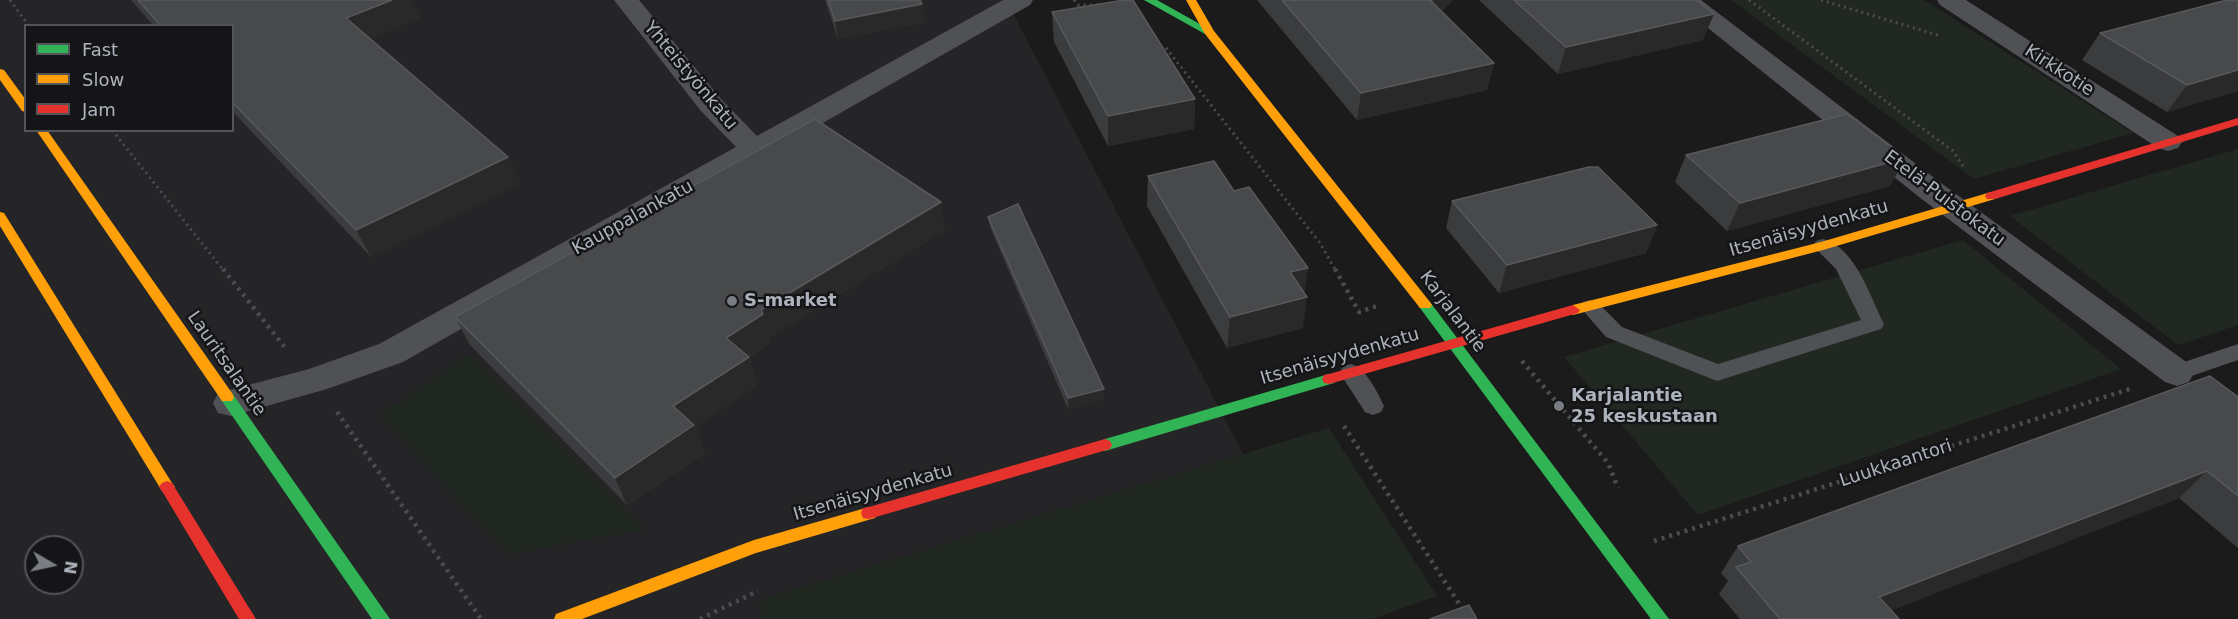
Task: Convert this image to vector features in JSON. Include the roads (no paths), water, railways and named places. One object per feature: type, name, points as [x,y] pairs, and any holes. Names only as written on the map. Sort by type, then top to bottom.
[{"type":"main road","name":"Karjalantie","points":[[1149,0],[1209,32]]},
{"type":"main road","name":"Karjalantie","points":[[1191,0],[1209,32],[1417,294],[1660,619]]},
{"type":"main road","points":[[0,72],[24,106]]},
{"type":"main road","name":"Itsenäisyydenkatu","points":[[562,619],[754,547],[1453,343],[1823,246],[2238,121]]},
{"type":"main road","name":"Lauritsalantie","points":[[42,132],[382,619]]},
{"type":"main road","points":[[0,216],[248,619]]},
{"type":"street","name":"Yhteistyönkatu","points":[[626,0],[711,105],[755,150]]},
{"type":"street","name":"Kauppalankatu","points":[[231,403],[315,380],[391,353],[1021,0]]},
{"type":"street","name":"Etelä-Puistokatu","points":[[1685,0],[1953,206],[2177,373]]},
{"type":"street","name":"Kirkkotie","points":[[1949,0],[2168,142]]},
{"type":"lane","points":[[1590,307],[1614,332],[1717,374],[1873,324],[1844,265],[1823,246]]},
{"type":"lane","points":[[2177,373],[2238,352]]},
{"type":"lane","points":[[1351,372],[1373,406]]},
{"type":"place","name":"S-market","points":[[732,301]]},
{"type":"place","name":"Karjalantie 25 keskustaan","points":[[1559,406]]}]
